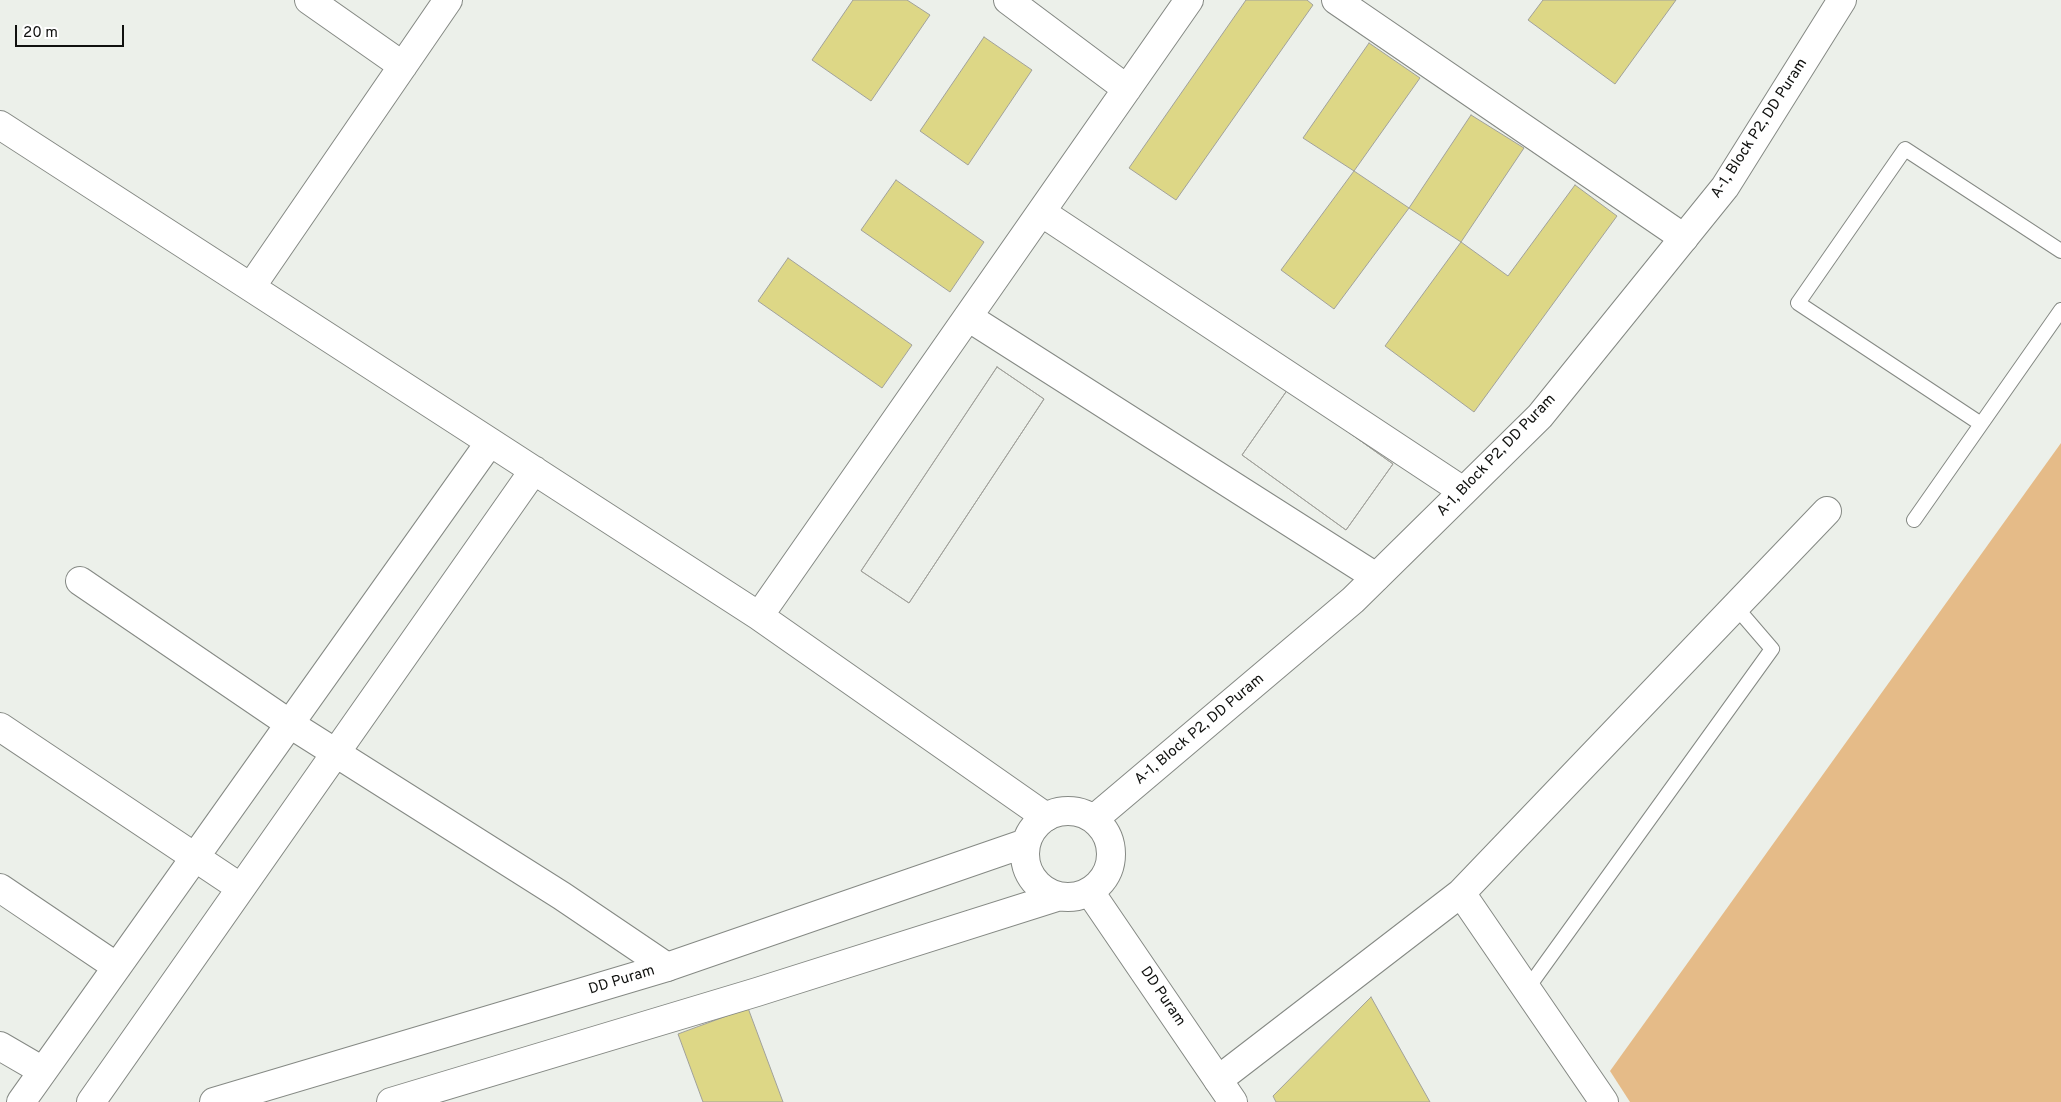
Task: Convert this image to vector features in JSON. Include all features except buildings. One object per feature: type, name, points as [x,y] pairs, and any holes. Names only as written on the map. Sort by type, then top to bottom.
[{"type":"street","points":[[309,0],[403,66]]},
{"type":"street","points":[[251,287],[448,0]]},
{"type":"street","points":[[1008,0],[1127,89]]},
{"type":"street","points":[[759,616],[1189,0]]},
{"type":"street","points":[[1336,0],[1684,238]]},
{"type":"street","name":"A-1, Block P2, DD Puram","points":[[1094,819],[1353,600],[1540,416],[1725,187],[1842,0]]},
{"type":"street","points":[[0,124],[759,616],[1046,817]]},
{"type":"street","points":[[1041,212],[1463,491]]},
{"type":"street","points":[[968,316],[1376,577]]},
{"type":"street","points":[[21,1102],[490,442]]},
{"type":"street","points":[[91,1102],[241,888],[334,751],[534,470]]},
{"type":"street","points":[[1218,1080],[1461,893],[1826,511]]},
{"type":"street","points":[[80,580],[290,724],[562,896],[667,967]]},
{"type":"street","points":[[0,727],[241,888]]},
{"type":"street","points":[[1062,811],[1079,812],[1094,819],[1106,832],[1111,848],[1110,865],[1103,881],[1090,892],[1074,898],[1057,896],[1042,889],[1030,877],[1024,860],[1026,843],[1033,828],[1046,817],[1062,811]]},
{"type":"street","name":"DD Puram","points":[[214,1102],[667,967],[1026,843]]},
{"type":"street","points":[[0,888],[117,967]]},
{"type":"street","name":"DD Puram","points":[[1090,892],[1233,1102]]},
{"type":"street","points":[[1461,893],[1604,1102]]},
{"type":"street","points":[[391,1102],[757,992],[1057,896]]},
{"type":"street","points":[[0,1046],[43,1071]]},
{"type":"lane","points":[[1981,424],[1798,303],[1905,149],[2061,251]]},
{"type":"lane","points":[[1914,520],[2061,310]]},
{"type":"lane","points":[[1527,990],[1772,649],[1735,606]]},
{"type":"shaded area","points":[[2061,443],[2061,1102],[1630,1102],[1610,1071]]}]
